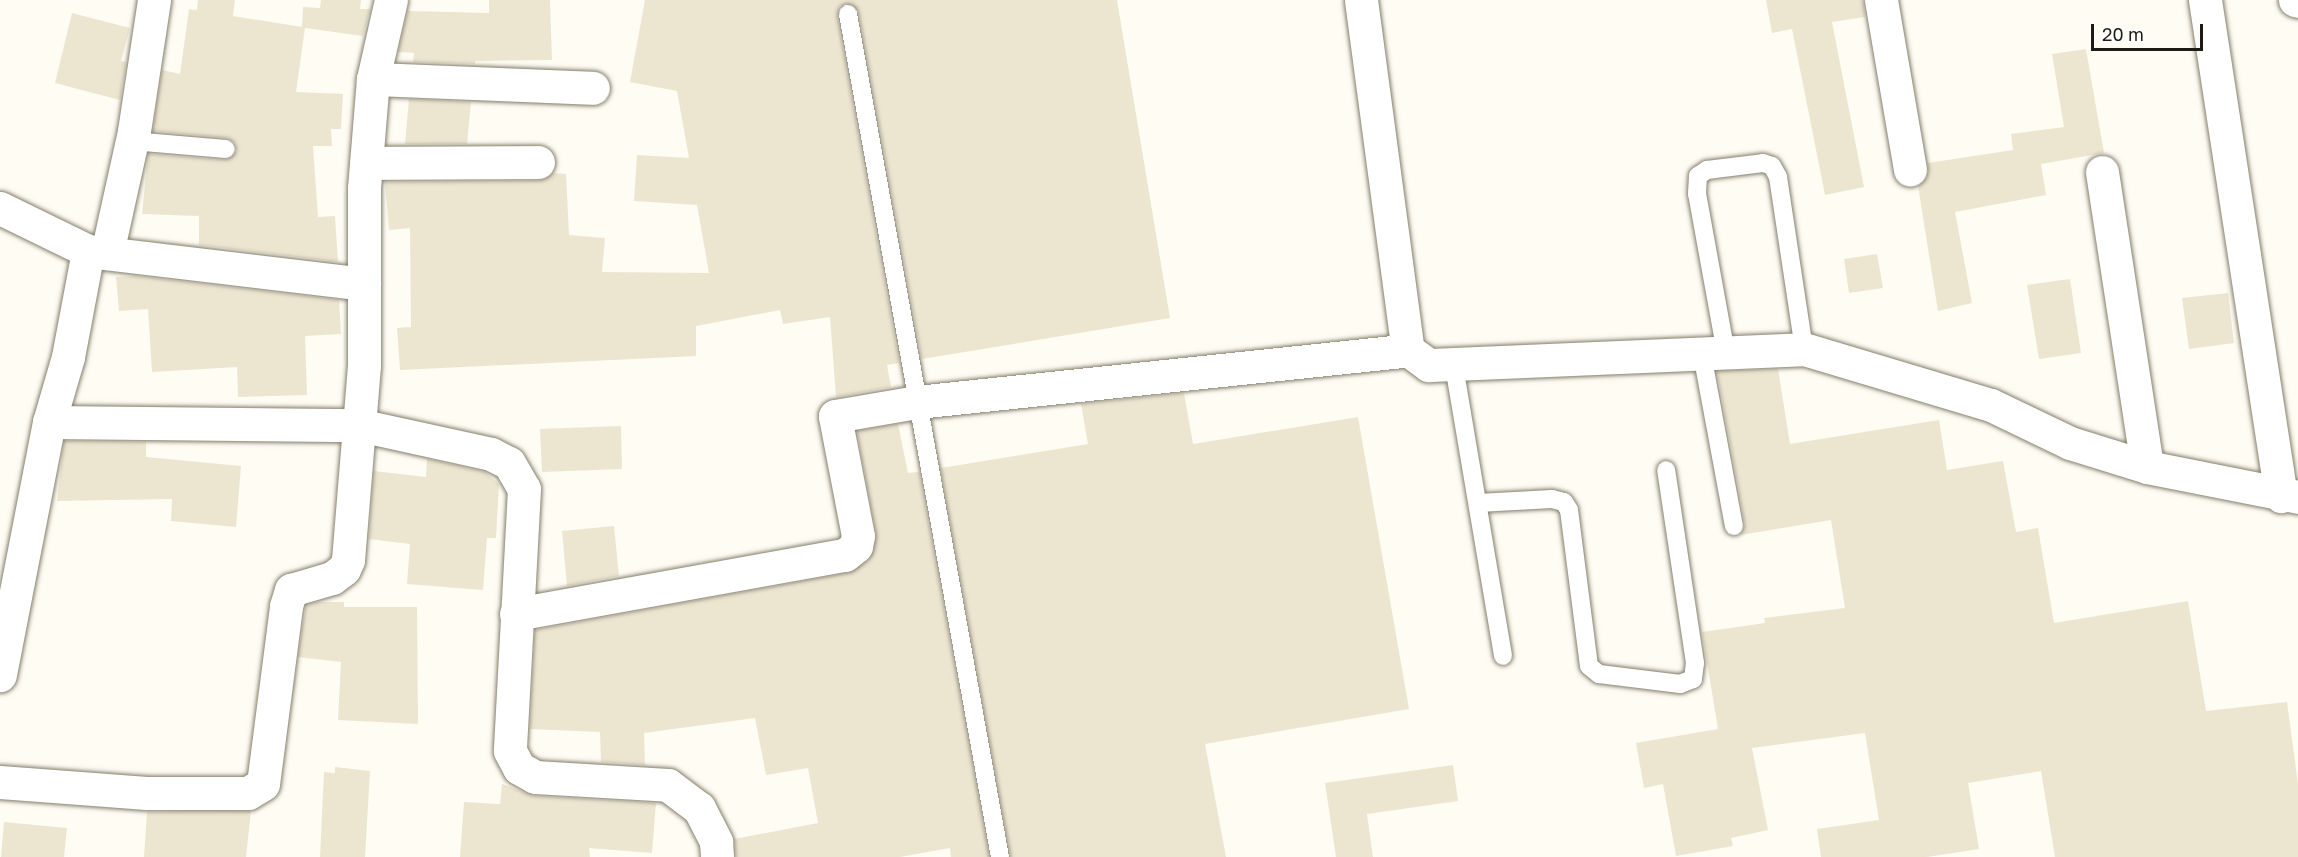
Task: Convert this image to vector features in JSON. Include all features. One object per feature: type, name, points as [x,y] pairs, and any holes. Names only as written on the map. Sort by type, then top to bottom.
[{"type":"street","points":[[1,666],[49,422],[132,141],[154,0]]},
{"type":"street","points":[[0,782],[147,793],[248,793],[263,784],[286,606],[291,590],[332,578],[344,569],[359,425],[366,163],[373,79],[391,0]]},
{"type":"street","points":[[1361,0],[1408,350]]},
{"type":"street","points":[[1881,0],[1910,170]]},
{"type":"street","points":[[516,614],[845,555],[856,546],[858,536],[836,416],[917,402],[1408,350],[1429,365],[1454,366],[1804,349],[1991,405],[2070,443],[2147,467],[2290,497],[2205,0]]},
{"type":"street","points":[[373,79],[592,88]]},
{"type":"street","points":[[366,163],[538,162]]},
{"type":"street","points":[[2102,172],[2147,467]]},
{"type":"street","points":[[0,208],[98,252],[364,284]]},
{"type":"street","points":[[49,422],[359,425],[491,454],[509,463],[524,489],[510,751],[519,768],[535,777],[668,785],[699,808],[716,842],[717,857]]},
{"type":"lane","points":[[848,14],[1000,857]]},
{"type":"lane","points":[[132,141],[226,149]]},
{"type":"lane","points":[[1734,526],[1697,194],[1698,176],[1707,170],[1763,163],[1772,166],[1778,177],[1804,349]]},
{"type":"lane","points":[[1454,366],[1503,656]]},
{"type":"lane","points":[[1478,503],[1552,498],[1564,502],[1569,510],[1588,666],[1599,674],[1680,684],[1693,679],[1695,663],[1666,470]]},
{"type":"building","points":[[198,0],[235,0],[233,16],[302,27],[303,7],[320,8],[321,0],[361,0],[360,9],[370,9],[363,36],[305,28],[296,92],[343,94],[341,129],[331,129],[332,146],[313,146],[318,217],[335,216],[338,262],[199,245],[199,216],[142,214],[148,154],[225,160],[237,151],[236,144],[228,138],[153,131],[162,70],[180,74],[189,9],[197,10]]},
{"type":"building","points":[[489,0],[550,0],[552,60],[475,61],[475,64],[413,62],[414,53],[398,52],[408,11],[489,13]]},
{"type":"building","points":[[645,0],[1117,0],[1170,318],[922,359],[859,12],[847,3],[840,6],[837,16],[899,363],[887,365],[891,387],[836,397],[830,317],[783,324],[780,310],[696,326],[696,356],[400,370],[397,328],[411,327],[410,228],[389,230],[385,182],[538,181],[553,173],[566,174],[569,235],[605,238],[602,272],[709,273],[697,205],[634,201],[637,155],[689,158],[677,91],[630,82]]},
{"type":"building","points":[[1766,0],[1863,0],[1865,17],[1832,22],[1864,187],[1825,195],[1792,29],[1772,33]]},
{"type":"building","points":[[72,13],[130,28],[121,61],[126,62],[120,100],[55,83]]},
{"type":"building","points":[[2086,49],[2104,153],[2041,164],[2046,195],[1955,212],[1972,303],[1938,311],[1918,186],[1927,177],[1928,163],[2013,150],[2011,134],[2064,127],[2052,54]]},
{"type":"building","points":[[409,99],[471,102],[467,144],[405,144]]},
{"type":"building","points":[[1877,254],[1883,288],[1849,293],[1844,259]]},
{"type":"building","points":[[136,276],[339,300],[341,334],[305,336],[307,395],[238,397],[237,367],[152,372],[148,309],[119,311],[116,277]]},
{"type":"building","points":[[2070,279],[2081,353],[2039,359],[2027,285]]},
{"type":"building","points":[[2228,293],[2234,343],[2189,349],[2182,298]]},
{"type":"building","points":[[1778,369],[1790,444],[1939,420],[1947,470],[2003,461],[2016,532],[2038,528],[2054,623],[2188,601],[2206,711],[2287,702],[2298,784],[2298,857],[2055,857],[2041,771],[1968,783],[1979,849],[1927,857],[1821,857],[1817,829],[1879,820],[1865,733],[1752,748],[1768,830],[1731,838],[1733,846],[1676,856],[1663,784],[1644,788],[1636,743],[1718,729],[1702,632],[1765,623],[1764,618],[1845,608],[1831,520],[1741,535],[1745,524],[1717,371]]},
{"type":"building","points":[[1184,393],[1193,444],[1358,417],[1409,709],[1205,744],[1226,857],[1011,857],[941,468],[1088,444],[1081,404]]},
{"type":"building","points":[[898,424],[908,473],[919,472],[989,857],[951,857],[950,848],[900,857],[736,857],[734,839],[818,823],[808,768],[766,775],[755,718],[644,733],[645,765],[601,762],[600,732],[530,729],[535,630],[848,573],[868,561],[874,550],[876,532],[857,431]]},
{"type":"building","points":[[621,426],[622,469],[542,472],[540,429]]},
{"type":"building","points":[[64,441],[146,442],[146,457],[241,466],[236,527],[171,521],[172,499],[57,501]]},
{"type":"building","points":[[427,459],[485,472],[499,484],[496,538],[487,538],[483,590],[407,584],[410,544],[369,539],[374,471],[426,477]]},
{"type":"building","points":[[614,526],[619,576],[567,586],[562,531]]},
{"type":"building","points":[[317,602],[344,602],[344,607],[417,607],[418,724],[338,720],[341,662],[298,657],[306,605]]},
{"type":"building","points":[[1453,765],[1458,801],[1367,814],[1373,857],[1336,857],[1325,783]]},
{"type":"building","points":[[335,767],[370,771],[365,857],[320,857],[324,772],[335,773]]},
{"type":"building","points":[[502,784],[534,796],[656,803],[652,853],[589,848],[590,857],[460,857],[464,802],[500,804]]},
{"type":"building","points":[[251,811],[246,857],[144,857],[147,812]]},
{"type":"building","points":[[4,822],[67,828],[64,857],[1,857]]}]
